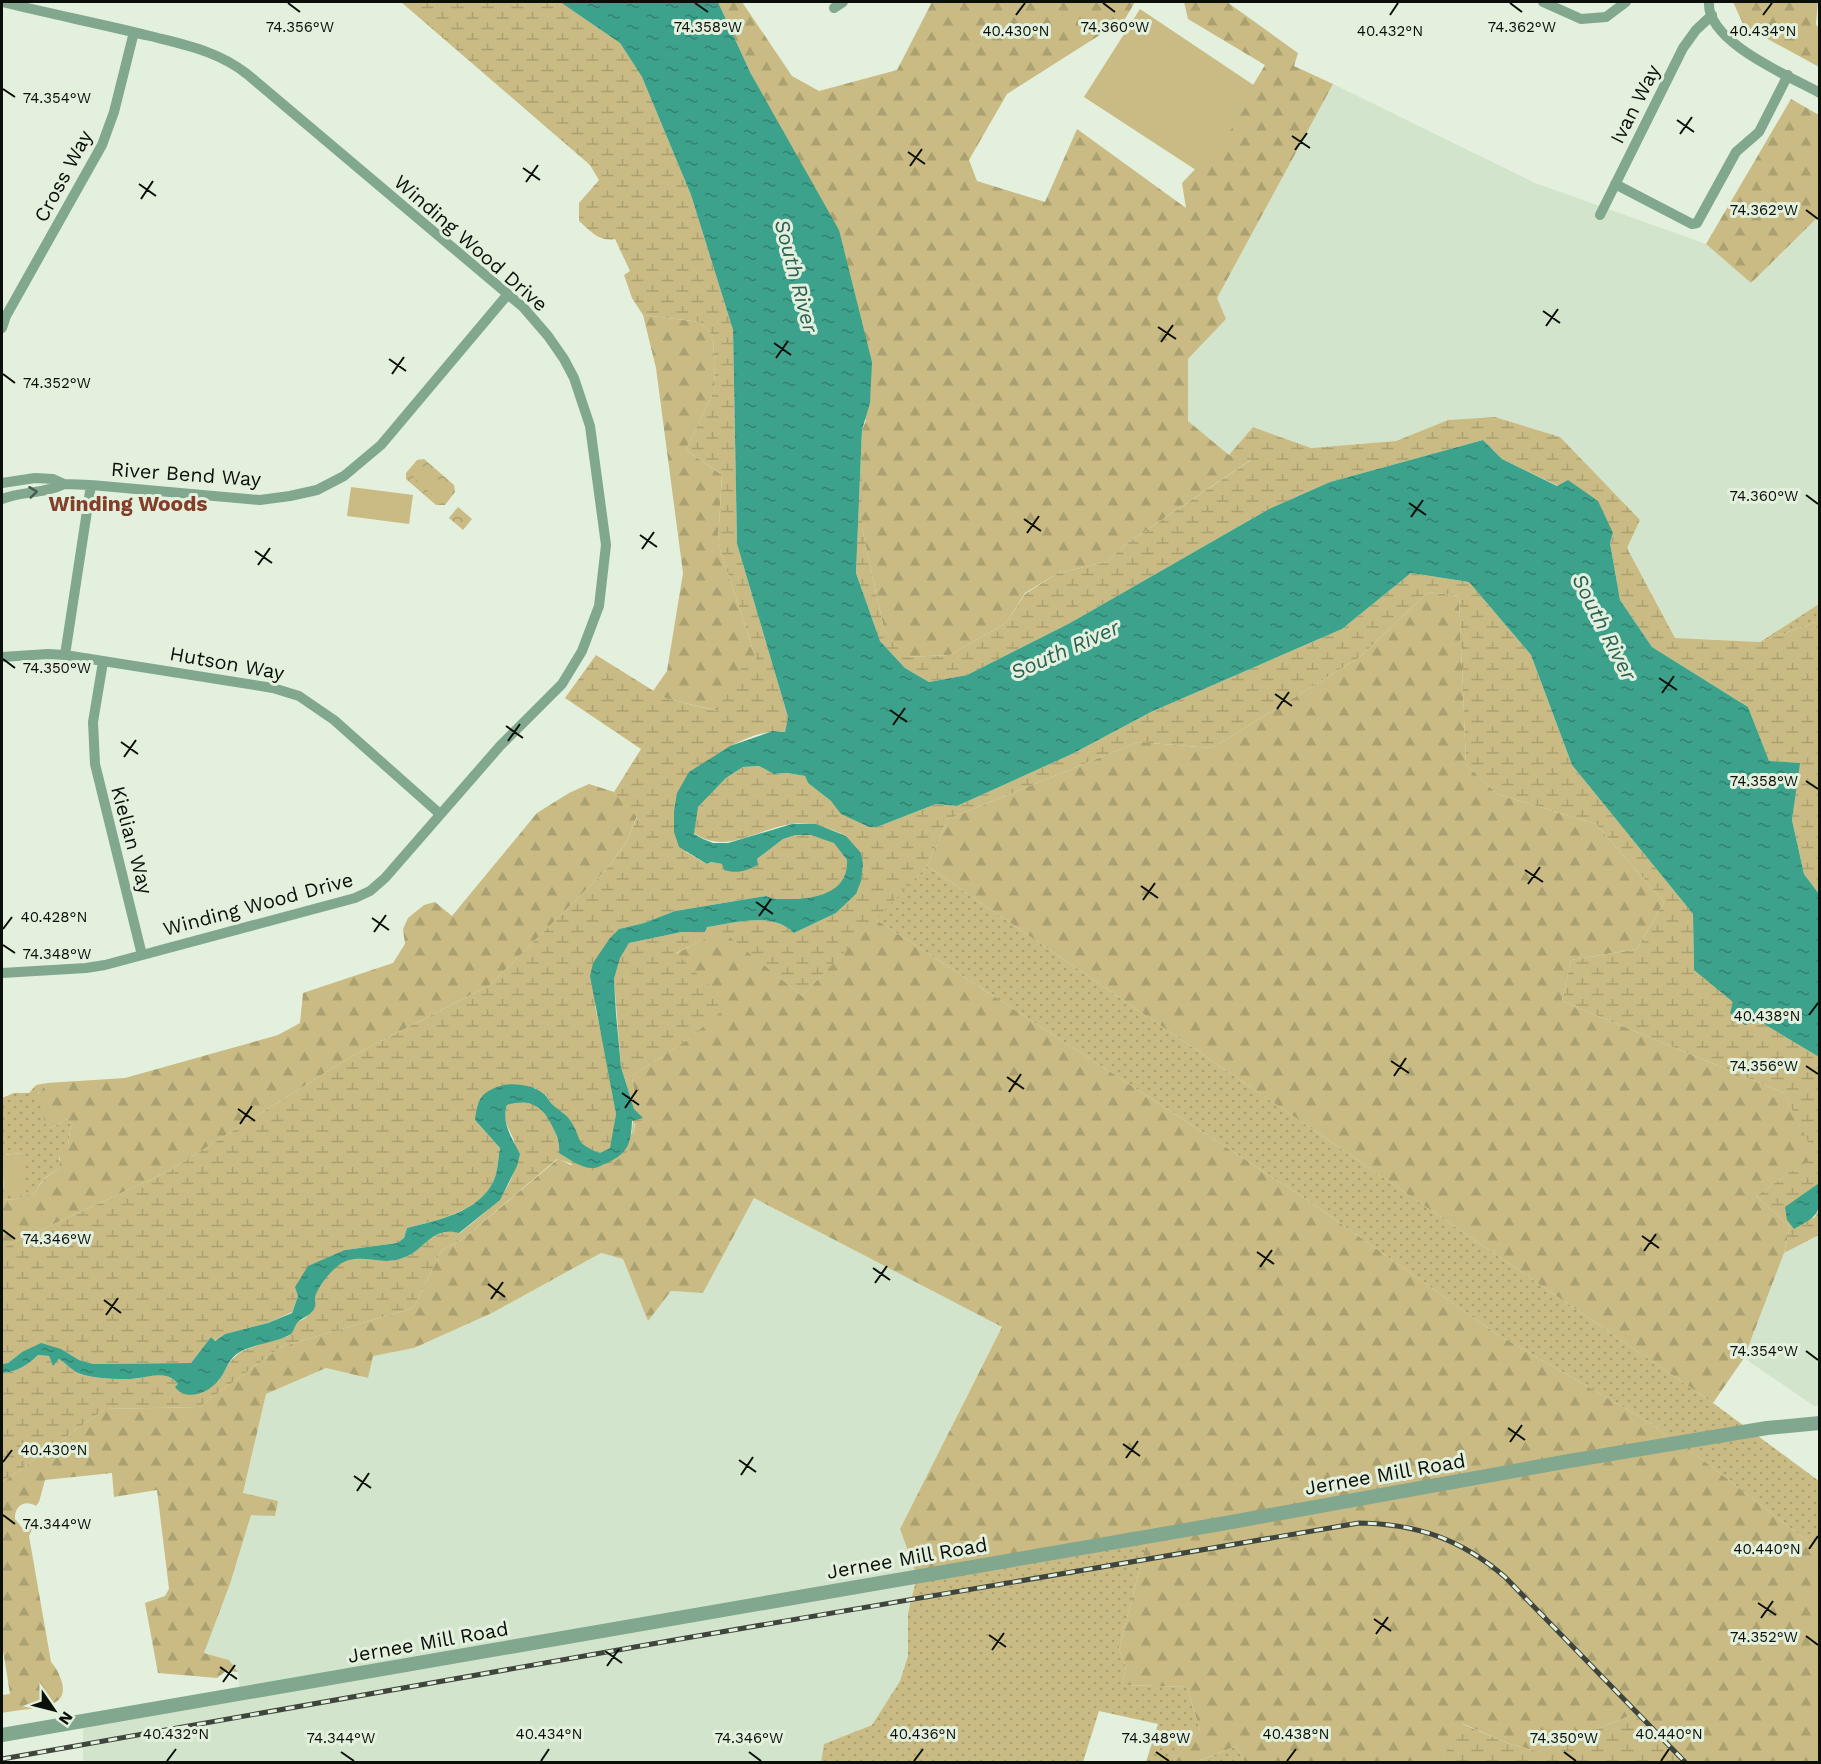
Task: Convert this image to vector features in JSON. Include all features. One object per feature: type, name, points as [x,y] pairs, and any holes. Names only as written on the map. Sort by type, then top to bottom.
[{"type":"street","name":"Winding Wood Drive","points":[[2,2],[206,51],[235,64],[523,307],[548,336],[569,369],[579,392],[590,426],[607,550],[604,581],[592,629],[572,670],[556,690],[500,746],[385,878],[370,891],[334,904],[86,968],[2,973]]},
{"type":"street","points":[[1543,2],[1581,20],[1606,17],[1626,2]]},
{"type":"street","points":[[1709,2],[1716,25],[1735,46],[1820,93]]},
{"type":"street","name":"Ivan Way","points":[[1600,215],[1683,48],[1696,30],[1712,15]]},
{"type":"street","name":"Cross Way","points":[[2,328],[6,316],[102,145],[114,112],[134,32]]},
{"type":"street","points":[[1615,184],[1692,224],[1698,223],[1736,152],[1759,132],[1788,75]]},
{"type":"street","name":"River Bend Way","points":[[3,483],[35,478],[53,479],[64,484],[260,500],[317,489],[344,476],[381,445],[508,294]]},
{"type":"street","points":[[2,470],[5,497]]},
{"type":"street","name":"River Bend Way","points":[[5,497],[54,490],[64,484]]},
{"type":"street","points":[[65,655],[91,485]]},
{"type":"street","name":"Hutson Way","points":[[2,657],[65,655],[261,686],[299,696],[334,720],[440,814]]},
{"type":"street","name":"Kielian Way","points":[[103,662],[93,722],[94,764],[142,955]]},
{"type":"street","name":"Jernee Mill Road","points":[[2,1735],[1215,1525],[1569,1461],[1767,1428],[1820,1424]]},
{"type":"shaded area","points":[[1333,84],[1535,183],[1706,244],[1751,283],[1819,216],[1819,604],[1760,642],[1675,638],[1627,548],[1560,437],[1495,417],[1448,420],[1396,441],[1311,448],[1253,427],[1229,455],[1188,421],[1188,359],[1226,319],[1216,299]]},
{"type":"shaded area","points":[[754,1198],[1002,1327],[900,1529],[917,1576],[908,1613],[908,1656],[900,1681],[872,1725],[824,1744],[821,1762],[83,1762],[83,1720],[240,1695],[238,1672],[229,1660],[204,1653],[230,1584],[251,1514],[275,1516],[277,1501],[243,1494],[266,1394],[326,1368],[367,1378],[372,1356],[414,1348],[492,1313],[601,1253],[623,1259],[648,1320],[671,1291],[703,1293]]},
{"type":"shaded area","points":[[1819,1235],[1819,1406],[1814,1406],[1744,1358],[1784,1253]]},
{"type":"green space","points":[[401,2],[560,2],[620,43],[642,77],[691,195],[733,330],[737,544],[788,717],[785,732],[759,734],[747,738],[690,772],[686,852],[707,864],[711,862],[722,864],[757,859],[783,839],[796,835],[811,835],[835,843],[847,860],[846,871],[837,887],[809,898],[775,899],[766,896],[675,911],[644,923],[619,929],[595,1006],[616,1114],[611,1148],[600,1153],[586,1148],[577,1137],[570,1120],[550,1103],[547,1096],[535,1088],[475,1120],[500,1148],[494,1180],[479,1200],[456,1213],[407,1228],[404,1238],[397,1243],[345,1250],[298,1296],[292,1312],[268,1323],[225,1334],[214,1341],[211,1337],[191,1363],[93,1364],[79,1360],[61,1349],[22,1352],[8,1363],[2,1364],[2,1248],[169,1171],[352,1056],[490,985],[605,871],[626,843],[637,817],[614,792],[641,749],[565,698],[596,655],[665,698],[717,711],[738,671],[756,659],[718,543],[722,475],[686,450],[715,389],[713,336],[700,322],[643,315],[632,298],[624,275],[630,271],[615,239],[599,237],[579,221],[579,203],[599,180],[590,165]]},
{"type":"green space","points":[[718,2],[742,2],[792,76],[819,91],[897,70],[932,2],[1135,2],[1125,19],[1007,94],[969,160],[977,181],[1045,202],[1077,129],[1186,208],[1182,183],[1216,147],[1265,65],[1188,19],[1184,2],[1227,2],[1298,53],[1294,66],[1333,84],[1217,298],[1226,319],[1188,359],[1188,421],[1229,455],[1252,459],[1126,544],[1107,562],[1058,573],[1025,593],[1006,623],[950,655],[904,657],[884,629],[862,528],[862,430],[866,421],[751,74]]},
{"type":"green space","points":[[1733,2],[1818,2],[1816,24],[1819,29],[1819,67],[1744,26]]},
{"type":"green space","points":[[1140,9],[1258,88],[1202,174],[1084,97]]},
{"type":"green space","points":[[1791,99],[1819,115],[1819,216],[1751,283],[1706,244]]},
{"type":"green space","points":[[643,315],[700,322],[713,336],[715,389],[686,450],[722,475],[718,543],[756,659],[738,672],[718,711],[665,698],[653,691],[667,671],[683,573],[656,368]]},
{"type":"green space","points":[[1495,417],[1560,437],[1640,520],[1627,548],[1675,638],[1760,642],[1819,621],[1819,894],[1804,874],[1792,820],[1799,763],[1769,762],[1748,707],[1652,647],[1620,600],[1610,543],[1613,533],[1558,486],[1502,459],[1483,440],[1330,482],[1269,509],[1070,623],[967,675],[929,682],[905,668],[880,641],[856,573],[862,430],[862,528],[884,629],[905,657],[950,655],[1006,623],[1025,594],[1058,573],[1107,562],[1126,544],[1251,460],[1229,455],[1253,427],[1311,448],[1396,441],[1448,420]]},
{"type":"green space","points":[[424,459],[454,485],[455,492],[445,505],[436,505],[406,479],[406,473],[417,460]]},
{"type":"green space","points":[[423,466],[447,487],[437,499],[413,477]]},
{"type":"green space","points":[[351,487],[413,495],[409,524],[347,516]]},
{"type":"green space","points":[[458,507],[472,519],[463,530],[449,518]]},
{"type":"green space","points":[[1411,573],[1469,582],[1531,655],[1572,765],[1693,914],[1694,970],[1758,1020],[1819,1057],[1819,1183],[1785,1208],[1814,1218],[1819,1210],[1819,1235],[1784,1253],[1790,1227],[1756,1196],[1815,1156],[1784,1093],[1562,1001],[1571,960],[1637,949],[1664,902],[1596,824],[1497,794],[1466,764],[1459,596],[1428,592],[1360,657],[1212,748],[1138,742],[948,819],[927,866],[802,996],[722,931],[676,953],[729,1005],[690,1038],[632,1076],[636,1107],[646,1119],[634,1123],[632,1143],[619,1159],[594,1171],[557,1159],[463,1239],[442,1250],[413,1308],[281,1347],[199,1407],[105,1409],[2,1483],[2,1373],[22,1367],[38,1355],[49,1356],[53,1365],[59,1359],[78,1373],[97,1378],[137,1379],[161,1375],[173,1379],[178,1384],[218,1382],[230,1363],[240,1353],[290,1335],[297,1323],[306,1318],[323,1281],[341,1263],[352,1258],[393,1261],[409,1256],[434,1236],[441,1233],[460,1233],[492,1206],[508,1185],[516,1159],[515,1144],[505,1117],[507,1105],[519,1101],[535,1105],[549,1117],[560,1145],[594,1168],[632,1133],[634,1109],[621,1067],[614,979],[620,957],[629,943],[682,932],[705,932],[707,927],[753,920],[775,922],[794,933],[836,913],[856,894],[846,836],[833,830],[820,826],[792,824],[779,826],[742,839],[718,842],[694,833],[697,808],[726,778],[743,767],[759,766],[774,774],[787,773],[805,776],[808,783],[831,801],[842,814],[869,827],[877,827],[936,804],[957,806],[1072,754],[1151,712],[1342,629]]},
{"type":"green space","points":[[1428,592],[1459,596],[1466,764],[1497,794],[1596,824],[1664,902],[1637,949],[1571,960],[1562,1001],[1784,1093],[1816,1156],[1756,1196],[1790,1227],[1784,1253],[1744,1358],[1713,1403],[927,866],[948,819],[1138,742],[1212,748],[1360,657]]},
{"type":"green space","points":[[1819,604],[1819,621],[1760,642]]},
{"type":"green space","points":[[589,784],[614,792],[637,816],[626,843],[605,871],[490,985],[352,1056],[169,1171],[2,1248],[2,1199],[15,1199],[36,1193],[42,1181],[59,1168],[60,1152],[68,1145],[71,1124],[68,1120],[64,1119],[50,1128],[45,1124],[38,1094],[47,1083],[125,1078],[278,1035],[300,1023],[303,993],[393,963],[405,944],[403,929],[408,918],[424,905],[435,902],[452,916],[537,813],[569,793]]},
{"type":"green space","points":[[927,866],[1713,1403],[1819,1481],[1819,1550],[1695,1454],[1674,1443],[1654,1425],[1495,1333],[1309,1201],[875,919]]},
{"type":"green space","points":[[875,919],[1309,1201],[1495,1333],[1654,1425],[1674,1443],[1695,1454],[1819,1550],[1819,1762],[1685,1762],[1637,1713],[1540,1752],[1510,1744],[1463,1724],[1440,1762],[1245,1762],[1236,1746],[1196,1762],[1172,1762],[1200,1730],[1187,1687],[1122,1685],[1126,1667],[1119,1649],[1148,1536],[917,1576],[900,1529],[1002,1327],[754,1198],[703,1293],[671,1291],[648,1321],[623,1259],[601,1253],[492,1313],[414,1348],[373,1356],[368,1378],[326,1368],[266,1394],[243,1493],[278,1501],[275,1516],[251,1515],[230,1584],[204,1653],[229,1660],[238,1672],[226,1671],[217,1678],[158,1673],[145,1603],[165,1596],[169,1589],[157,1490],[114,1497],[112,1473],[45,1480],[36,1506],[28,1503],[21,1505],[16,1510],[15,1519],[23,1529],[32,1529],[29,1536],[51,1662],[58,1672],[63,1690],[59,1700],[49,1705],[2,1713],[2,1695],[10,1694],[2,1644],[2,1483],[105,1409],[199,1407],[281,1347],[413,1308],[442,1250],[463,1239],[558,1159],[571,1165],[634,1133],[636,1107],[632,1076],[690,1038],[675,954],[722,930],[802,996]]},
{"type":"green space","points":[[47,1083],[38,1094],[50,1128],[64,1119],[71,1124],[68,1145],[59,1158],[59,1168],[42,1181],[36,1193],[16,1199],[2,1199],[2,1163],[4,1193],[23,1153],[2,1155],[2,1098],[14,1093],[29,1093],[36,1085]]},
{"type":"green space","points":[[23,1153],[26,1192],[4,1194],[2,1155]]},
{"type":"green space","points":[[1148,1536],[1119,1649],[1126,1667],[1122,1685],[1187,1687],[1200,1730],[1172,1762],[1146,1762],[1158,1724],[1099,1711],[1083,1762],[821,1762],[824,1744],[872,1725],[900,1681],[908,1656],[908,1613],[917,1576]]},
{"type":"green space","points":[[1637,1713],[1685,1762],[1440,1762],[1462,1724],[1510,1744],[1540,1752]]},
{"type":"green space","points":[[1236,1746],[1245,1762],[1196,1762]]},
{"type":"water","name":"South River","points":[[560,2],[718,2],[751,74],[839,230],[872,362],[870,403],[862,430],[856,573],[880,641],[905,668],[929,682],[967,675],[1070,623],[1269,509],[1330,482],[1483,440],[1502,459],[1557,486],[1568,480],[1598,501],[1613,533],[1610,543],[1620,600],[1652,647],[1748,707],[1769,761],[1800,763],[1792,820],[1804,874],[1819,894],[1819,1057],[1759,1021],[1745,1025],[1730,1013],[1733,1002],[1694,970],[1693,914],[1572,765],[1531,655],[1469,582],[1411,573],[1342,629],[1151,712],[1072,754],[957,806],[936,804],[877,827],[869,827],[841,814],[831,801],[808,783],[805,776],[787,773],[774,774],[759,766],[743,767],[726,778],[698,807],[694,834],[713,843],[728,843],[792,824],[816,824],[846,836],[861,853],[863,864],[861,881],[856,894],[836,913],[794,933],[775,922],[753,920],[707,927],[705,932],[682,932],[629,943],[620,958],[614,979],[616,1014],[621,1067],[634,1109],[643,1118],[632,1121],[629,1142],[620,1155],[596,1168],[580,1165],[559,1153],[557,1136],[542,1110],[523,1102],[507,1105],[506,1124],[520,1154],[517,1166],[500,1200],[459,1233],[449,1232],[434,1236],[409,1256],[392,1261],[353,1259],[339,1265],[318,1290],[314,1310],[298,1322],[291,1334],[245,1349],[230,1361],[218,1381],[203,1392],[191,1395],[180,1392],[175,1387],[178,1384],[173,1379],[162,1375],[130,1379],[84,1375],[75,1372],[59,1359],[53,1366],[49,1356],[38,1355],[22,1367],[2,1373],[2,1364],[8,1363],[22,1352],[41,1343],[61,1349],[79,1360],[93,1364],[191,1363],[211,1337],[215,1341],[225,1334],[268,1323],[292,1313],[298,1296],[295,1287],[308,1266],[345,1250],[397,1243],[404,1238],[407,1228],[468,1208],[487,1191],[494,1180],[500,1148],[475,1120],[481,1098],[488,1091],[500,1086],[523,1085],[540,1091],[568,1118],[582,1143],[600,1153],[610,1148],[616,1114],[590,976],[593,963],[610,938],[619,929],[644,923],[675,911],[766,896],[775,899],[809,898],[836,887],[846,871],[847,860],[834,843],[811,835],[796,835],[783,839],[757,859],[758,865],[733,872],[724,870],[722,864],[711,862],[707,864],[679,847],[674,832],[677,793],[689,772],[730,746],[773,731],[785,732],[788,717],[737,544],[733,330],[691,195],[642,77],[620,43]]},
{"type":"water","points":[[1819,1183],[1817,1212],[1794,1229],[1787,1220],[1785,1207]]},
{"type":"railway","points":[[2,1759],[680,1639],[1359,1523],[1400,1527],[1437,1536],[1455,1543],[1488,1564],[1505,1577],[1685,1762]]},
{"type":"district","name":"Winding Woods","points":[[128,504]]}]
